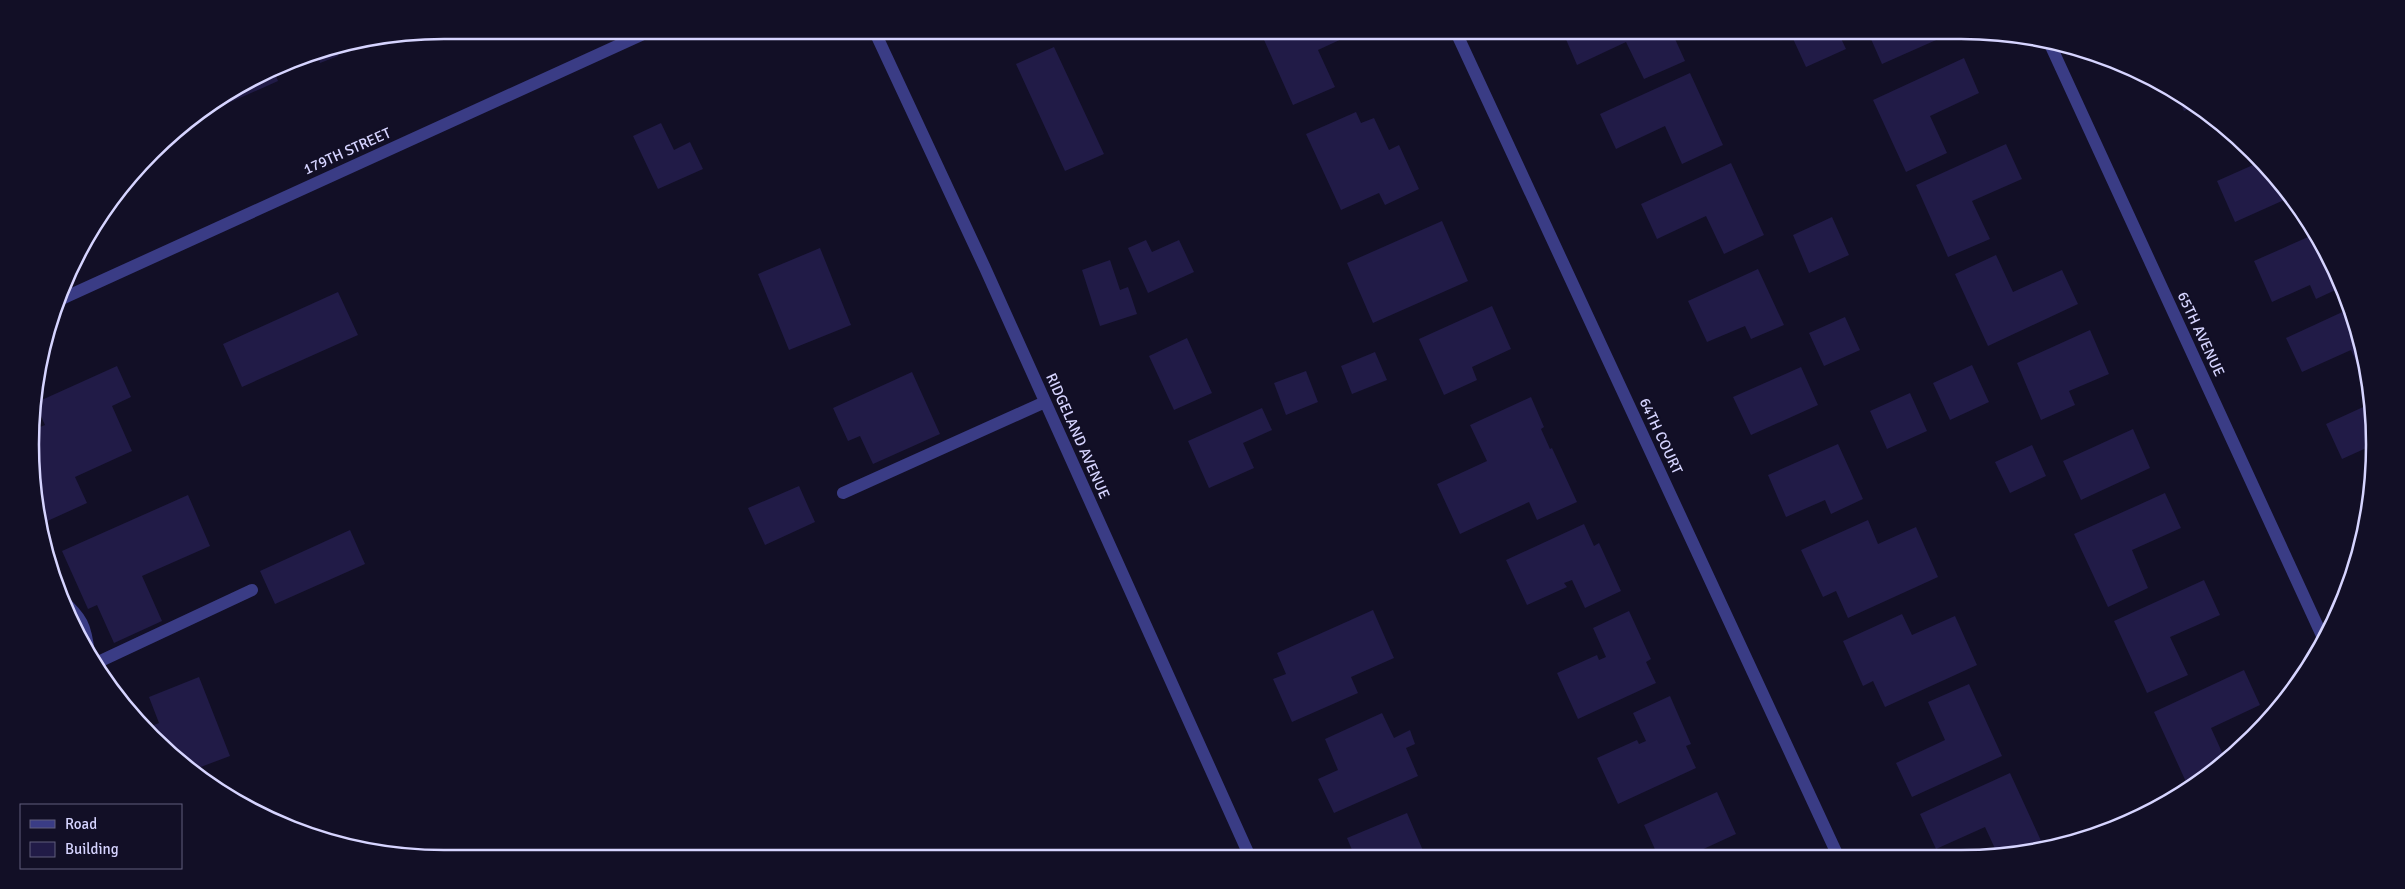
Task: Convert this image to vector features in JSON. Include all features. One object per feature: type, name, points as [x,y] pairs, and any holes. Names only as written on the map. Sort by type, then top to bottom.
[{"type":"street","name":"179TH STREET","points":[[67,296],[632,39]]},
{"type":"street","name":"RIDGELAND AVENUE","points":[[878,39],[1045,402],[1247,850]]},
{"type":"street","name":"64TH COURT","points":[[1459,39],[1835,850]]},
{"type":"street","name":"65TH AVENUE","points":[[2053,50],[2320,631]]},
{"type":"street","points":[[843,493],[1045,402]]},
{"type":"street","points":[[101,661],[252,590]]},
{"type":"street","points":[[77,615],[87,630],[88,636]]},
{"type":"building","points":[[1264,39],[1342,39],[1318,50],[1335,87],[1293,105]]},
{"type":"building","points":[[1566,39],[1675,39],[1685,61],[1644,79],[1626,42],[1577,65]]},
{"type":"building","points":[[1793,39],[1841,39],[1846,49],[1806,67]]},
{"type":"building","points":[[1871,39],[1938,39],[1882,64]]},
{"type":"building","points":[[1054,47],[1104,154],[1065,171],[1016,64]]},
{"type":"building","points":[[337,54],[338,56],[320,63],[319,59]]},
{"type":"building","points":[[1964,58],[1979,93],[1930,116],[1947,153],[1906,172],[1873,100]]},
{"type":"building","points":[[1690,73],[1723,145],[1682,164],[1665,126],[1616,149],[1600,114]]},
{"type":"building","points":[[276,76],[278,81],[218,107]]},
{"type":"building","points":[[2181,104],[2188,109],[2184,111]]},
{"type":"building","points":[[1356,112],[1361,123],[1374,118],[1389,150],[1399,145],[1419,189],[1385,205],[1379,193],[1341,210],[1306,134]]},
{"type":"building","points":[[661,123],[674,150],[690,142],[703,169],[658,189],[633,136]]},
{"type":"building","points":[[2006,144],[2022,179],[1972,201],[1990,239],[1948,257],[1916,185]]},
{"type":"building","points":[[1731,163],[1764,235],[1724,254],[1706,216],[1657,239],[1641,204]]},
{"type":"building","points":[[2254,165],[2284,200],[2235,222],[2217,181]]},
{"type":"building","points":[[1832,217],[1849,255],[1809,273],[1793,235]]},
{"type":"building","points":[[1442,221],[1468,281],[1373,323],[1347,263]]},
{"type":"building","points":[[2309,237],[2335,290],[2316,299],[2310,285],[2272,302],[2254,261]]},
{"type":"building","points":[[1146,240],[1152,252],[1179,240],[1194,272],[1148,293],[1128,248]]},
{"type":"building","points":[[820,248],[851,325],[789,350],[758,274]]},
{"type":"building","points":[[1996,255],[2013,292],[2062,270],[2078,304],[1988,346],[1955,274]]},
{"type":"building","points":[[1110,260],[1120,290],[1128,287],[1137,314],[1100,326],[1082,270]]},
{"type":"building","points":[[1758,269],[1784,325],[1751,339],[1745,326],[1707,342],[1688,301]]},
{"type":"building","points":[[338,292],[358,335],[242,387],[223,344]]},
{"type":"building","points":[[1492,306],[1511,349],[1472,367],[1477,380],[1444,395],[1419,339]]},
{"type":"building","points":[[2344,311],[2358,365],[2351,350],[2302,372],[2286,338]]},
{"type":"building","points":[[1845,317],[1860,350],[1824,366],[1809,333]]},
{"type":"building","points":[[2090,330],[2109,374],[2069,391],[2075,405],[2041,420],[2017,363]]},
{"type":"building","points":[[1187,338],[1212,393],[1174,410],[1149,356]]},
{"type":"building","points":[[1375,352],[1387,380],[1352,394],[1341,366]]},
{"type":"building","points":[[1972,365],[1989,402],[1950,420],[1933,383]]},
{"type":"building","points":[[117,366],[131,397],[112,406],[132,451],[75,477],[87,503],[47,521],[40,471],[40,427],[45,425],[40,415],[41,400]]},
{"type":"building","points":[[1801,367],[1818,405],[1751,435],[1733,397]]},
{"type":"building","points":[[1306,371],[1318,402],[1286,415],[1274,383]]},
{"type":"building","points":[[912,372],[940,434],[873,464],[860,436],[848,441],[833,408]]},
{"type":"building","points":[[1910,393],[1927,431],[1887,449],[1870,411]]},
{"type":"building","points":[[1531,397],[1544,427],[1541,429],[1577,502],[1537,520],[1529,502],[1460,534],[1437,484],[1487,461],[1470,425]]},
{"type":"building","points":[[2364,407],[2366,448],[2342,459],[2326,424]]},
{"type":"building","points":[[1262,408],[1272,430],[1243,443],[1254,468],[1209,488],[1188,441]]},
{"type":"building","points":[[2133,429],[2150,468],[2081,500],[2063,461]]},
{"type":"building","points":[[1838,444],[1863,499],[1831,514],[1825,500],[1786,517],[1768,475]]},
{"type":"building","points":[[2032,445],[2046,476],[2010,493],[1995,462]]},
{"type":"building","points":[[799,486],[815,522],[765,545],[748,508]]},
{"type":"building","points":[[2165,493],[2181,528],[2132,550],[2148,588],[2108,607],[2074,534]]},
{"type":"building","points":[[188,495],[210,546],[142,576],[162,621],[114,643],[97,605],[88,609],[62,551]]},
{"type":"building","points":[[1868,520],[1878,544],[1916,527],[1938,577],[1848,618],[1836,591],[1823,597],[1801,550]]},
{"type":"building","points":[[1584,524],[1594,546],[1599,543],[1621,591],[1585,608],[1572,580],[1564,583],[1567,587],[1527,605],[1506,560]]},
{"type":"building","points":[[350,530],[365,564],[275,604],[260,571]]},
{"type":"building","points":[[2204,580],[2220,615],[2170,637],[2188,675],[2147,693],[2114,621]]},
{"type":"building","points":[[1373,610],[1394,658],[1351,677],[1358,693],[1292,722],[1273,679],[1286,674],[1277,653]]},
{"type":"building","points":[[1629,611],[1651,659],[1646,662],[1656,683],[1578,719],[1557,673],[1597,655],[1599,660],[1606,657],[1593,628]]},
{"type":"building","points":[[1902,614],[1912,635],[1955,616],[1977,665],[1885,707],[1873,681],[1863,686],[1843,641]]},
{"type":"building","points":[[2244,670],[2260,705],[2211,728],[2223,754],[2186,782],[2154,712]]},
{"type":"building","points":[[199,677],[230,756],[199,768],[197,766],[177,750],[153,726],[159,723],[149,697]]},
{"type":"building","points":[[1969,684],[2002,756],[1912,797],[1896,763],[1945,740],[1928,702]]},
{"type":"building","points":[[1670,696],[1691,744],[1686,746],[1696,768],[1618,804],[1597,758],[1637,740],[1639,744],[1646,741],[1633,713]]},
{"type":"building","points":[[1382,713],[1394,738],[1410,730],[1415,744],[1406,748],[1418,776],[1334,813],[1318,779],[1338,770],[1325,739]]},
{"type":"building","points":[[2010,773],[2041,842],[1995,848],[1985,827],[1936,849],[1920,814]]},
{"type":"building","points":[[1717,792],[1736,834],[1701,850],[1655,850],[1644,825]]},
{"type":"building","points":[[1407,813],[1423,850],[1352,850],[1347,838]]}]
